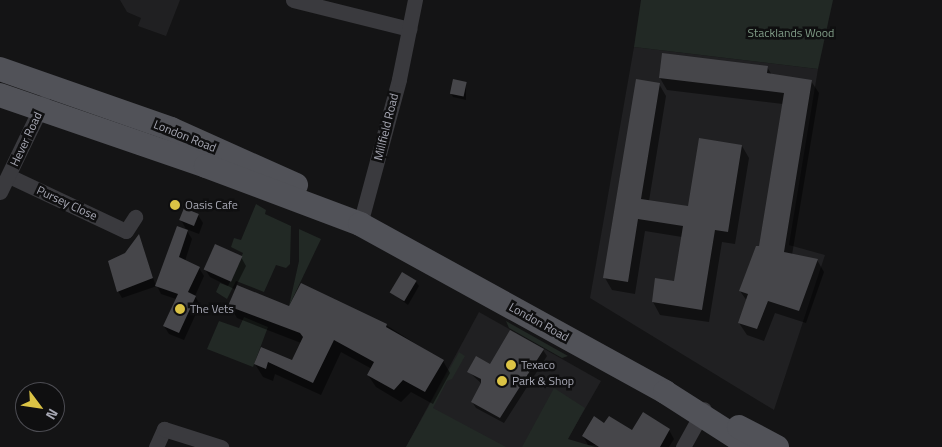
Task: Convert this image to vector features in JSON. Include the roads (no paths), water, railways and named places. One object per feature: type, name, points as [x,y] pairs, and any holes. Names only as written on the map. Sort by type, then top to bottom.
[{"type":"main road","name":"London Road","points":[[0,69],[50,85],[236,157],[330,201],[360,224],[665,392],[777,447]]},
{"type":"main road","name":"London Road","points":[[0,94],[360,224]]},
{"type":"main road","name":"London Road","points":[[703,412],[751,447]]},
{"type":"street","points":[[293,0],[409,29]]},
{"type":"street","name":"Millfield Road","points":[[360,224],[416,0]]},
{"type":"street","name":"Hever Road","points":[[0,192],[41,109],[50,85]]},
{"type":"street","name":"Pursey Close","points":[[9,176],[122,237],[135,217]]},
{"type":"street","points":[[683,447],[703,412]]},
{"type":"street","points":[[156,447],[164,429],[221,447]]},
{"type":"place","name":"Oasis Cafe","points":[[175,205]]},
{"type":"place","name":"The Vets","points":[[180,309]]},
{"type":"place","name":"Texaco","points":[[511,365]]},
{"type":"place","name":"Park & Shop","points":[[502,381]]},
{"type":"park label","name":"Stacklands Wood","points":[[791,33]]}]
